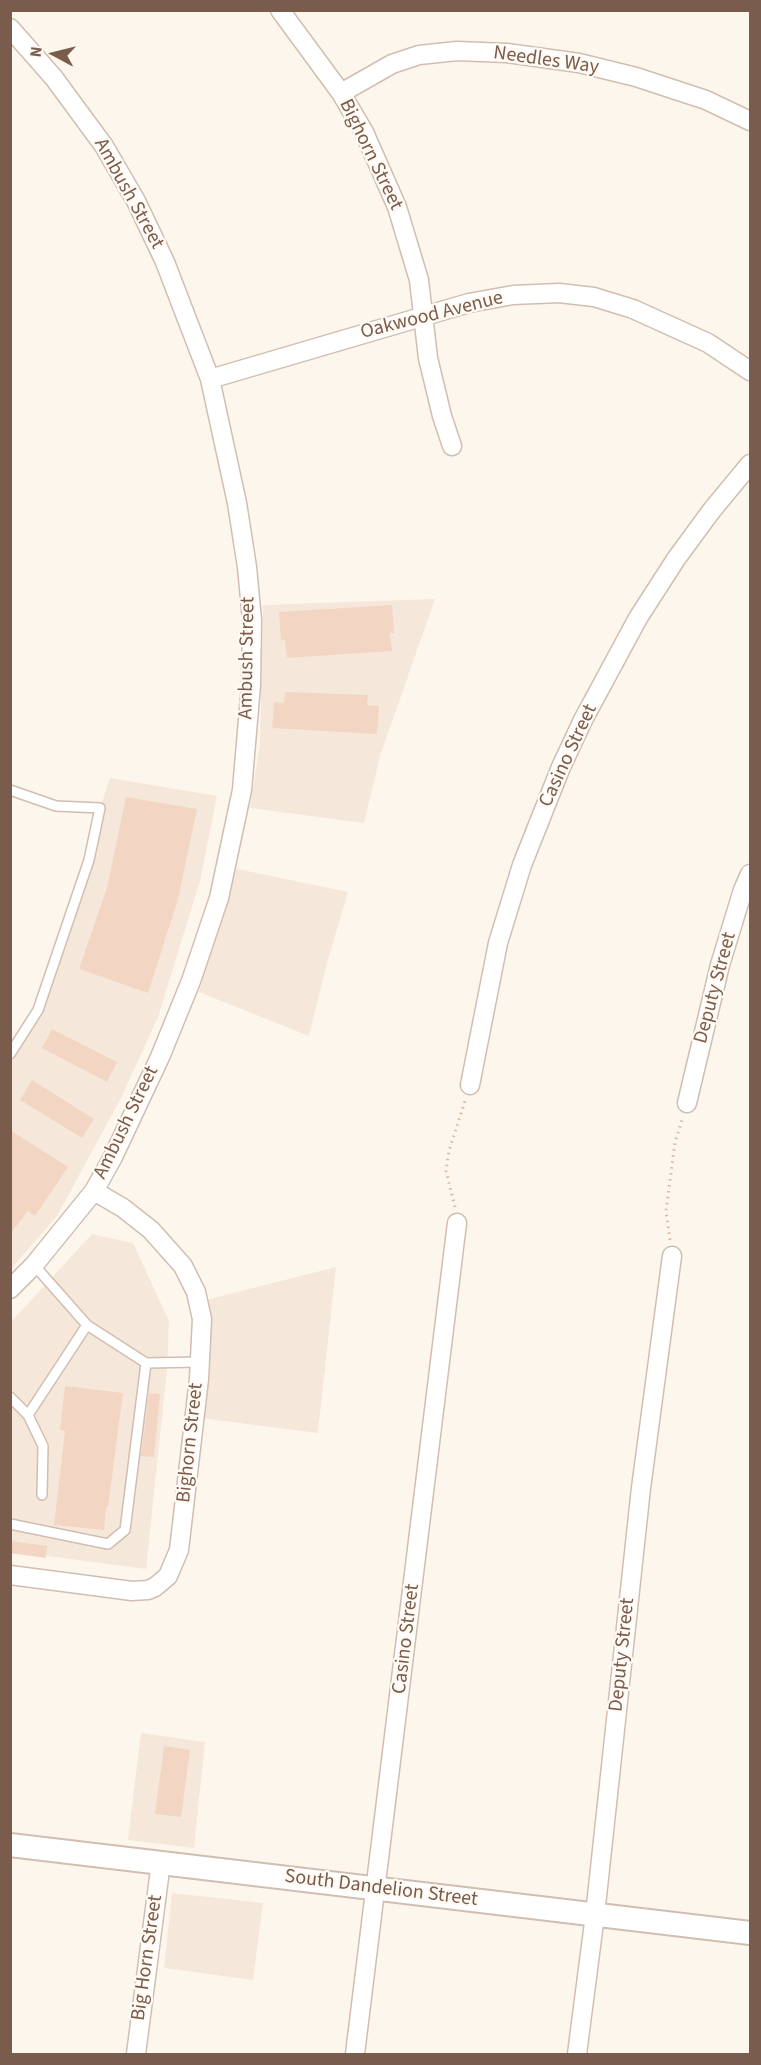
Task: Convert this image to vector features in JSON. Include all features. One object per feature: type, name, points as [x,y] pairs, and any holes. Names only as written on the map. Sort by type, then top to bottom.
[{"type":"street","name":"Bighorn Street","points":[[280,10],[341,93],[364,132],[397,207],[419,280],[423,316]]},
{"type":"street","name":"Ambush Street","points":[[10,28],[54,78],[104,146],[136,201],[165,262],[210,379],[237,503],[252,620],[251,685],[242,790],[219,898],[191,981],[150,1077],[113,1157],[94,1191],[34,1265],[10,1289]]},
{"type":"street","name":"Needles Way","points":[[341,93],[392,64],[419,55],[457,51],[507,53],[579,63],[636,77],[706,100],[750,121]]},
{"type":"street","name":"Oakwood Avenue","points":[[210,379],[469,303],[513,295],[559,293],[594,297],[633,309],[708,344],[750,371]]},
{"type":"street","points":[[423,316],[428,358],[452,446]]},
{"type":"street","name":"Casino Street","points":[[470,1085],[498,943],[522,865],[561,767],[639,618],[676,560],[712,510],[750,464]]},
{"type":"street","name":"Deputy Street","points":[[687,1103],[720,965],[750,874]]},
{"type":"street","name":"Bighorn Street","points":[[10,1575],[132,1591],[148,1590],[168,1576],[179,1550],[200,1362],[202,1319],[196,1292],[183,1266],[151,1230],[123,1208],[94,1191]]},
{"type":"street","name":"Casino Street","points":[[355,2055],[457,1222]]},
{"type":"street","name":"Deputy Street","points":[[577,2055],[595,1915],[641,1488],[672,1256]]},
{"type":"street","name":"South Dandelion Street","points":[[10,1845],[750,1933]]},
{"type":"street","name":"Big Horn Street","points":[[136,2055],[161,1862]]},
{"type":"lane","points":[[10,790],[56,806],[100,808],[89,860],[38,1010],[10,1054]]},
{"type":"lane","points":[[34,1265],[87,1325],[146,1363],[200,1362]]},
{"type":"lane","points":[[28,1415],[87,1325]]},
{"type":"lane","points":[[10,1524],[108,1544],[125,1530],[146,1363]]},
{"type":"lane","points":[[10,1397],[28,1415],[43,1446],[42,1495]]},
{"type":"path","points":[[457,1222],[446,1171],[448,1151],[470,1085]]},
{"type":"path","points":[[672,1256],[666,1211],[675,1142],[687,1103]]},
{"type":"shaded area","points":[[435,599],[380,756],[364,823],[250,808],[260,742],[263,605]]},
{"type":"shaded area","points":[[110,778],[217,796],[200,881],[158,1017],[121,1098],[57,1216],[11,1269],[11,1042],[35,1005]]},
{"type":"shaded area","points":[[233,868],[348,892],[309,1036],[199,992]]},
{"type":"shaded area","points":[[92,1234],[133,1243],[169,1321],[167,1370],[146,1569],[11,1551],[10,1323]]},
{"type":"shaded area","points":[[336,1267],[318,1433],[200,1418],[210,1347],[206,1300]]},
{"type":"shaded area","points":[[141,1733],[205,1742],[194,1848],[128,1840]]},
{"type":"shaded area","points":[[172,1893],[263,1903],[253,1980],[164,1968]]},
{"type":"building","points":[[392,605],[394,633],[390,633],[392,651],[287,658],[285,640],[281,640],[279,612]]},
{"type":"building","points":[[285,692],[368,695],[367,705],[379,706],[377,734],[272,728],[274,702],[284,703]]},
{"type":"building","points":[[126,797],[197,809],[178,899],[148,993],[79,969],[107,888]]},
{"type":"building","points":[[52,1029],[117,1062],[107,1082],[42,1048]]},
{"type":"building","points":[[32,1080],[94,1119],[82,1138],[20,1100]]},
{"type":"building","points":[[10,1130],[68,1167],[35,1216],[28,1211],[10,1234]]},
{"type":"building","points":[[65,1386],[123,1393],[104,1530],[54,1525],[65,1431],[60,1430]]},
{"type":"building","points":[[149,1393],[160,1394],[154,1457],[141,1456]]},
{"type":"building","points":[[10,1541],[47,1546],[46,1558],[10,1553]]},
{"type":"building","points":[[164,1746],[190,1750],[181,1817],[155,1814]]}]
